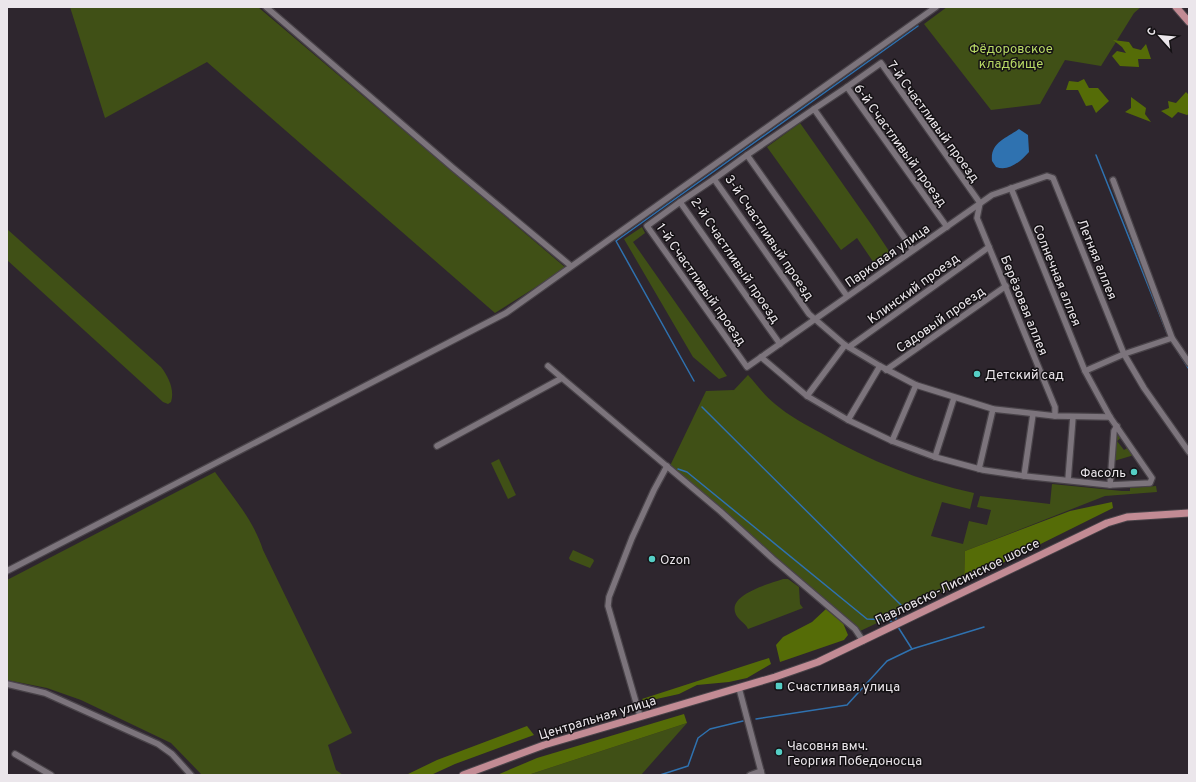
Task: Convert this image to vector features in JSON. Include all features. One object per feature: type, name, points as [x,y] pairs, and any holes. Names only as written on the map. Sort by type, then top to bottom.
[{"type":"main road","points":[[1176,7],[1189,22]]},
{"type":"main road","name":"Павловско-Лисинское шоссе","points":[[739,688],[818,662],[1107,522],[1127,517],[1189,513]]},
{"type":"main road","name":"Центральная улица","points":[[463,775],[544,745],[739,688]]},
{"type":"street","points":[[266,7],[571,266]]},
{"type":"street","points":[[7,571],[500,316],[936,7]]},
{"type":"street","name":"7-й Счастливый проезд","points":[[847,87],[881,63],[980,203]]},
{"type":"street","name":"6-й Счастливый проезд","points":[[781,133],[847,87],[947,227]]},
{"type":"street","points":[[814,109],[913,250]]},
{"type":"street","name":"3-й Счастливый проезд","points":[[781,133],[714,179],[815,320],[847,346],[886,370],[916,385],[954,398],[993,409],[1033,414],[1073,417],[1110,417]]},
{"type":"street","points":[[747,155],[847,296]]},
{"type":"street","name":"Парковая улица","points":[[747,367],[992,195],[1047,176]]},
{"type":"street","name":"Летняя аллея","points":[[1047,176],[1053,178],[1124,354],[1144,388],[1189,452]]},
{"type":"street","name":"2-й Счастливый проезд","points":[[714,179],[680,202],[780,344]]},
{"type":"street","points":[[1113,180],[1172,338],[1189,363]]},
{"type":"street","name":"Солнечная аллея","points":[[1011,188],[1085,371],[1110,417],[1152,478],[1150,483],[1110,485]]},
{"type":"street","name":"1-й Счастливый проезд","points":[[680,202],[647,226],[747,367]]},
{"type":"street","name":"Берёзовая аллея","points":[[980,203],[977,218],[1055,407],[1055,416]]},
{"type":"street","name":"Клинский проезд","points":[[807,396],[847,346],[989,247]]},
{"type":"street","name":"Садовый проезд","points":[[886,370],[1006,286]]},
{"type":"street","points":[[1085,371],[1105,364],[1124,354],[1172,338]]},
{"type":"street","points":[[761,357],[807,396],[848,420],[892,441],[935,457],[979,469],[1024,476],[1110,485],[1114,431],[1117,426]]},
{"type":"street","points":[[548,366],[667,466],[854,629],[863,640]]},
{"type":"street","points":[[848,420],[880,366]]},
{"type":"street","points":[[437,446],[562,378]]},
{"type":"street","points":[[892,441],[916,385]]},
{"type":"street","points":[[935,457],[954,398]]},
{"type":"street","points":[[979,469],[993,409]]},
{"type":"street","points":[[1024,476],[1033,414]]},
{"type":"street","points":[[1068,480],[1073,417]]},
{"type":"street","points":[[640,716],[608,606],[608,597],[638,524],[667,466]]},
{"type":"street","points":[[7,684],[45,693],[158,744],[172,754],[191,775]]},
{"type":"street","points":[[739,688],[762,773],[750,775]]},
{"type":"street","points":[[15,754],[50,775]]},
{"type":"green space","points":[[70,7],[258,7],[566,268],[495,313],[207,62],[105,118]]},
{"type":"green space","name":"Фёдоровское кладбище","points":[[947,7],[1141,7],[1134,13],[1101,66],[1065,60],[1040,104],[991,110],[924,24]]},
{"type":"green space","points":[[1113,40],[1129,42],[1133,48],[1141,50],[1146,44],[1151,59],[1138,59],[1139,67],[1120,66],[1112,56],[1117,51],[1126,53],[1122,47]]},
{"type":"green space","points":[[1084,79],[1089,88],[1098,88],[1109,101],[1096,113],[1092,105],[1086,106],[1078,90],[1066,90],[1069,81],[1078,82]]},
{"type":"green space","points":[[1186,92],[1189,95],[1189,114],[1187,115],[1178,112],[1172,118],[1161,111],[1169,108],[1168,101],[1176,103]]},
{"type":"green space","points":[[1131,97],[1146,108],[1145,114],[1151,122],[1125,112],[1131,108]]},
{"type":"green space","points":[[800,123],[893,257],[890,257],[876,266],[857,238],[841,250],[767,147]]},
{"type":"green space","points":[[642,227],[645,233],[633,242],[727,376],[719,379],[693,357],[624,239]]},
{"type":"green space","points":[[7,229],[161,367],[170,383],[172,393],[171,402],[168,404],[163,402],[7,260]]},
{"type":"green space","points":[[748,375],[768,398],[780,408],[839,443],[896,469],[934,482],[974,493],[970,509],[942,502],[931,536],[963,544],[969,521],[987,525],[991,510],[977,507],[980,496],[1050,504],[1052,484],[1122,491],[1130,491],[1130,488],[1156,486],[1157,492],[1105,496],[965,551],[964,582],[858,632],[669,468],[706,391],[734,390]]},
{"type":"green space","points":[[1117,435],[1122,437],[1117,441],[1124,450],[1129,447],[1134,455],[1114,461],[1115,437]]},
{"type":"green space","points":[[499,459],[516,495],[508,499],[491,463]]},
{"type":"green space","points":[[215,472],[249,519],[352,733],[328,745],[336,770],[343,775],[202,775],[171,743],[81,700],[47,688],[7,680],[7,580]]},
{"type":"green space","points":[[1112,502],[1113,508],[964,582],[965,551],[1070,511]]},
{"type":"green space","points":[[573,550],[593,559],[594,561],[590,568],[570,560],[569,558]]},
{"type":"green space","points":[[783,579],[788,579],[799,587],[800,604],[803,608],[748,629],[737,617],[735,612],[735,606],[738,600],[744,595],[760,587]]},
{"type":"green space","points":[[826,609],[843,623],[848,635],[844,640],[780,662],[776,645],[783,637],[812,622]]},
{"type":"green space","points":[[769,658],[771,664],[747,678],[729,682],[697,685],[679,694],[643,702],[642,699]]},
{"type":"green space","points":[[684,714],[687,723],[528,775],[497,775],[537,758]]},
{"type":"green space","points":[[687,723],[641,775],[528,775]]},
{"type":"green space","points":[[527,726],[534,735],[455,764],[431,775],[406,775],[437,760]]},
{"type":"water","points":[[1019,129],[1028,135],[1029,152],[1010,167],[996,167],[992,161],[992,155],[996,145]]},
{"type":"waterway","points":[[694,381],[616,241],[918,26]]},
{"type":"waterway","points":[[1096,155],[1167,333]]},
{"type":"waterway","points":[[1177,350],[1189,369]]},
{"type":"waterway","points":[[702,407],[903,607],[896,615],[896,621]]},
{"type":"waterway","points":[[678,469],[687,472],[867,619],[889,620],[894,623]]},
{"type":"waterway","points":[[898,627],[912,649]]},
{"type":"waterway","points":[[756,719],[847,705],[887,661],[912,649],[984,627]]},
{"type":"waterway","points":[[660,775],[688,766],[698,738],[710,729],[743,721]]},
{"type":"place","name":"Детский сад","points":[[977,374]]},
{"type":"place","name":"Фасоль","points":[[1134,472]]},
{"type":"place","name":"Ozon","points":[[652,559]]},
{"type":"place","name":"Счастливая улица","points":[[779,686]]},
{"type":"place","name":"Часовня вмч. Георгия Победоносца","points":[[779,752]]}]
